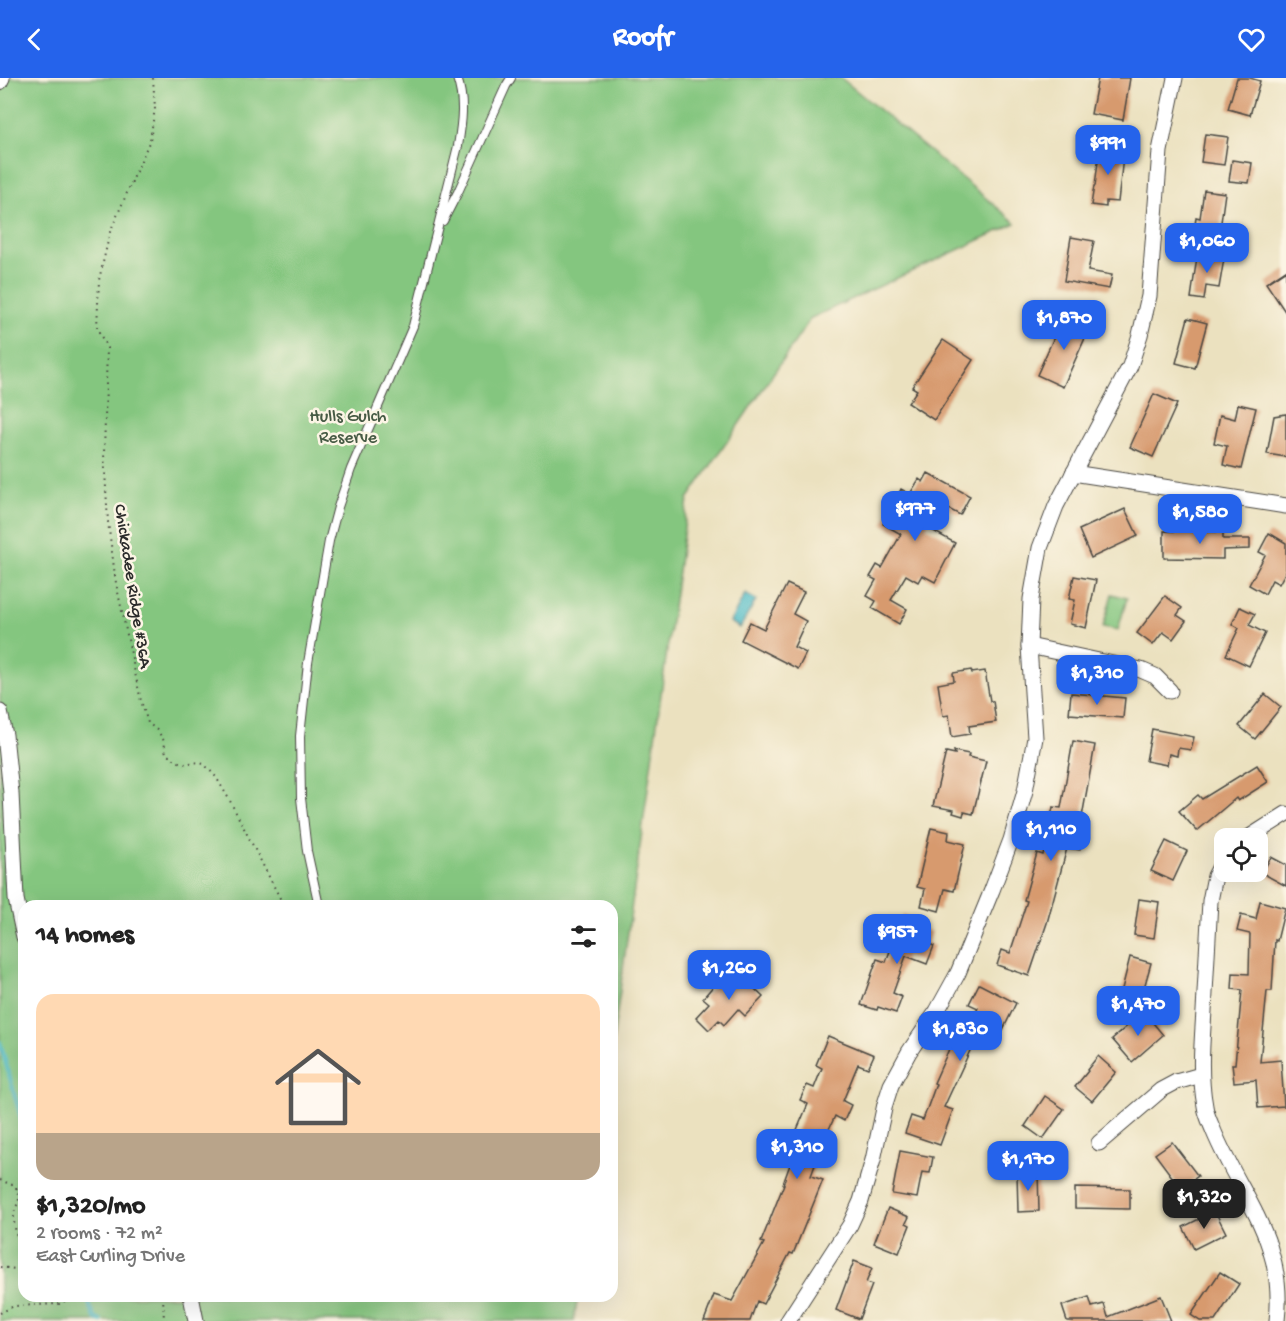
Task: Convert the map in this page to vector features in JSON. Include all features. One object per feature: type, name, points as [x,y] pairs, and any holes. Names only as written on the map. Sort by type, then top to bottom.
[{"type":"street","points":[[0,82],[2,78]]},
{"type":"street","points":[[788,1321],[850,1225],[861,1201],[891,1085],[958,973],[1011,840],[1025,791],[1035,738],[1029,646],[1031,599],[1040,548],[1056,506],[1130,366],[1140,335],[1149,296],[1160,152],[1175,78]]},
{"type":"street","points":[[1073,473],[1286,506]]},
{"type":"street","points":[[1029,646],[1141,670],[1155,676],[1170,691]]},
{"type":"street","points":[[0,712],[5,735],[11,793],[18,908]]},
{"type":"street","points":[[1264,828],[1286,814]]},
{"type":"street","points":[[1214,881],[1210,901],[1201,1076],[1205,1109],[1221,1149],[1266,1223],[1274,1241],[1280,1260],[1283,1286],[1277,1321]]},
{"type":"street","points":[[1100,1143],[1161,1090],[1176,1082],[1201,1076]]},
{"type":"street","points":[[192,1302],[196,1321]]},
{"type":"lane","points":[[318,900],[307,850],[301,798],[300,736],[308,663],[329,541],[338,507],[351,469],[413,326],[463,120],[461,89],[457,78]]},
{"type":"lane","points":[[436,233],[458,192],[511,78]]},
{"type":"path","name":"Chickadee Ridge #36A","points":[[153,78],[155,108],[150,140],[110,232],[99,280],[97,328],[107,348],[104,454],[108,522],[116,583],[141,702],[148,723],[158,731],[164,741],[166,754],[186,764],[194,762],[204,764],[216,777],[281,900]]},
{"type":"path","points":[[0,1180],[15,1186],[18,1190]]},
{"type":"path","points":[[18,1204],[14,1217],[18,1235]]},
{"type":"path","points":[[0,1267],[18,1269]]},
{"type":"path","points":[[0,1313],[14,1306],[63,1302]]},
{"type":"path","points":[[163,1302],[164,1321]]},
{"type":"green space","name":"Hulls Gulch Reserve","points":[[0,78],[841,78],[1016,223],[811,318],[688,499],[618,1005],[618,900],[18,900],[18,1302],[577,1302],[574,1321],[0,1321]]},
{"type":"green space","points":[[1112,594],[1127,598],[1118,630],[1103,627]]},
{"type":"water","points":[[745,594],[756,600],[740,628],[730,622]]},
{"type":"building","points":[[1098,78],[1130,78],[1123,120],[1091,114]]},
{"type":"building","points":[[1237,78],[1260,81],[1250,115],[1228,109]]},
{"type":"building","points":[[1205,134],[1228,137],[1224,165],[1201,162]]},
{"type":"building","points":[[1100,145],[1124,148],[1118,202],[1106,201],[1106,207],[1091,205]]},
{"type":"building","points":[[1232,160],[1252,163],[1249,183],[1229,181]]},
{"type":"building","points":[[1204,190],[1225,193],[1219,237],[1194,233],[1196,217],[1200,218]]},
{"type":"building","points":[[1071,237],[1094,241],[1088,271],[1112,275],[1109,289],[1064,281]]},
{"type":"building","points":[[1208,251],[1225,253],[1219,288],[1206,286],[1204,300],[1191,298],[1197,257],[1207,259]]},
{"type":"building","points":[[1286,270],[1286,313],[1266,283]]},
{"type":"building","points":[[1064,315],[1090,327],[1063,387],[1037,375]]},
{"type":"building","points":[[1188,318],[1207,323],[1195,368],[1176,363]]},
{"type":"building","points":[[943,340],[973,360],[934,420],[908,403],[917,390],[912,387]]},
{"type":"building","points":[[1154,394],[1177,404],[1153,457],[1130,447]]},
{"type":"building","points":[[1238,404],[1256,408],[1241,469],[1223,465],[1227,446],[1214,443],[1220,415],[1235,419]]},
{"type":"building","points":[[1286,414],[1286,457],[1267,454],[1274,416]]},
{"type":"building","points":[[928,473],[970,496],[960,515],[939,504],[926,527],[955,543],[935,582],[922,575],[918,582],[906,575],[891,600],[907,609],[899,624],[872,608],[876,601],[867,596],[876,580],[870,577],[877,565],[882,568],[901,534],[883,524],[901,489],[910,494],[919,479],[923,482]]},
{"type":"building","points":[[1125,509],[1138,536],[1091,558],[1079,530]]},
{"type":"building","points":[[1164,531],[1223,532],[1223,539],[1250,539],[1250,549],[1223,550],[1223,559],[1164,558]]},
{"type":"building","points":[[1269,533],[1286,543],[1286,571],[1279,584],[1272,580],[1265,594],[1249,585],[1265,555],[1259,552]]},
{"type":"building","points":[[1074,576],[1096,580],[1086,628],[1070,624],[1075,600],[1069,599]]},
{"type":"building","points":[[787,584],[804,592],[793,614],[806,621],[794,647],[806,653],[798,669],[741,640],[750,622],[764,629]]},
{"type":"building","points":[[1165,596],[1182,608],[1177,615],[1186,621],[1173,639],[1163,632],[1153,645],[1137,633]]},
{"type":"building","points":[[1240,607],[1255,614],[1249,625],[1265,633],[1249,666],[1226,655],[1239,628],[1232,624]]},
{"type":"building","points":[[971,670],[972,673],[985,671],[996,722],[969,726],[970,734],[952,737],[949,715],[943,716],[938,684],[954,681],[953,673]]},
{"type":"building","points":[[1071,693],[1125,698],[1123,718],[1069,714]]},
{"type":"building","points":[[1265,694],[1281,707],[1255,739],[1239,726]]},
{"type":"building","points":[[1152,729],[1194,737],[1191,750],[1178,748],[1177,756],[1169,754],[1167,765],[1146,761]]},
{"type":"building","points":[[1073,741],[1095,745],[1080,828],[1084,829],[1080,850],[1067,848],[1047,923],[1029,976],[997,965],[1002,950],[1010,953],[1027,901],[1024,900],[1037,853],[1043,855],[1053,807],[1061,808]]},
{"type":"building","points":[[954,751],[986,761],[973,814],[964,812],[963,816],[953,813],[954,810],[933,806],[946,752],[955,754]]},
{"type":"building","points":[[1257,765],[1268,782],[1238,801],[1236,798],[1197,831],[1179,811],[1198,795],[1202,799]]},
{"type":"building","points":[[931,828],[949,832],[948,840],[965,844],[954,891],[945,889],[939,911],[921,906],[925,889],[917,887]]},
{"type":"building","points":[[1166,841],[1187,851],[1173,881],[1151,871]]},
{"type":"building","points":[[1271,857],[1286,865],[1286,886],[1268,876],[1268,862]]},
{"type":"building","points":[[1139,899],[1159,902],[1154,938],[1134,935]]},
{"type":"building","points":[[1260,901],[1285,908],[1277,941],[1275,940],[1272,991],[1267,991],[1260,1062],[1281,1060],[1284,1106],[1258,1108],[1256,1080],[1234,1082],[1232,1064],[1235,1064],[1242,990],[1232,989],[1233,973],[1249,974],[1250,934],[1237,931],[1241,915],[1256,919]]},
{"type":"building","points":[[903,915],[923,922],[921,928],[931,932],[927,943],[934,946],[927,964],[906,956],[893,993],[902,997],[896,1013],[878,1007],[877,1010],[861,1005],[877,959],[886,962]]},
{"type":"building","points":[[1130,957],[1151,963],[1141,999],[1121,993]]},
{"type":"building","points":[[736,971],[763,997],[745,1016],[738,1009],[724,1025],[719,1020],[709,1030],[696,1017],[709,1003],[703,998],[716,983],[721,987]]},
{"type":"building","points":[[979,984],[1016,1003],[999,1038],[980,1029],[944,1107],[953,1110],[940,1145],[905,1133],[911,1116],[923,1120],[936,1084],[934,1083],[957,1031],[965,1035],[978,1008],[969,1004]]},
{"type":"building","points":[[1144,1012],[1163,1035],[1132,1062],[1112,1039]]},
{"type":"building","points":[[828,1036],[874,1055],[868,1068],[858,1064],[843,1101],[851,1105],[844,1121],[835,1116],[819,1151],[811,1176],[823,1180],[793,1254],[790,1253],[763,1304],[757,1301],[750,1321],[704,1321],[714,1295],[732,1301],[764,1243],[761,1242],[801,1134],[796,1132],[808,1104],[800,1100],[807,1085],[814,1088],[822,1068],[816,1065]]},
{"type":"building","points":[[1098,1056],[1116,1072],[1092,1101],[1075,1087]]},
{"type":"building","points":[[1045,1096],[1064,1109],[1043,1139],[1025,1126]]},
{"type":"building","points":[[1172,1142],[1198,1176],[1181,1189],[1155,1154]]},
{"type":"building","points":[[900,1151],[933,1157],[930,1173],[922,1172],[917,1198],[892,1194]]},
{"type":"building","points":[[1038,1171],[1039,1211],[1018,1212],[1017,1172]]},
{"type":"building","points":[[1075,1188],[1130,1189],[1130,1209],[1075,1208]]},
{"type":"building","points":[[888,1208],[909,1217],[906,1223],[910,1225],[899,1253],[874,1243]]},
{"type":"building","points":[[1215,1211],[1226,1233],[1194,1249],[1183,1227]]},
{"type":"building","points":[[854,1261],[872,1268],[866,1283],[872,1285],[859,1319],[836,1310]]},
{"type":"building","points":[[1220,1272],[1239,1284],[1215,1321],[1200,1321],[1191,1315]]},
{"type":"building","points":[[1161,1296],[1171,1321],[1067,1321],[1062,1306],[1089,1297],[1092,1307],[1104,1304],[1108,1317]]},
{"type":"waterway","points":[[0,1042],[18,1107]]},
{"type":"waterway","points":[[88,1302],[95,1318],[101,1321]]}]
